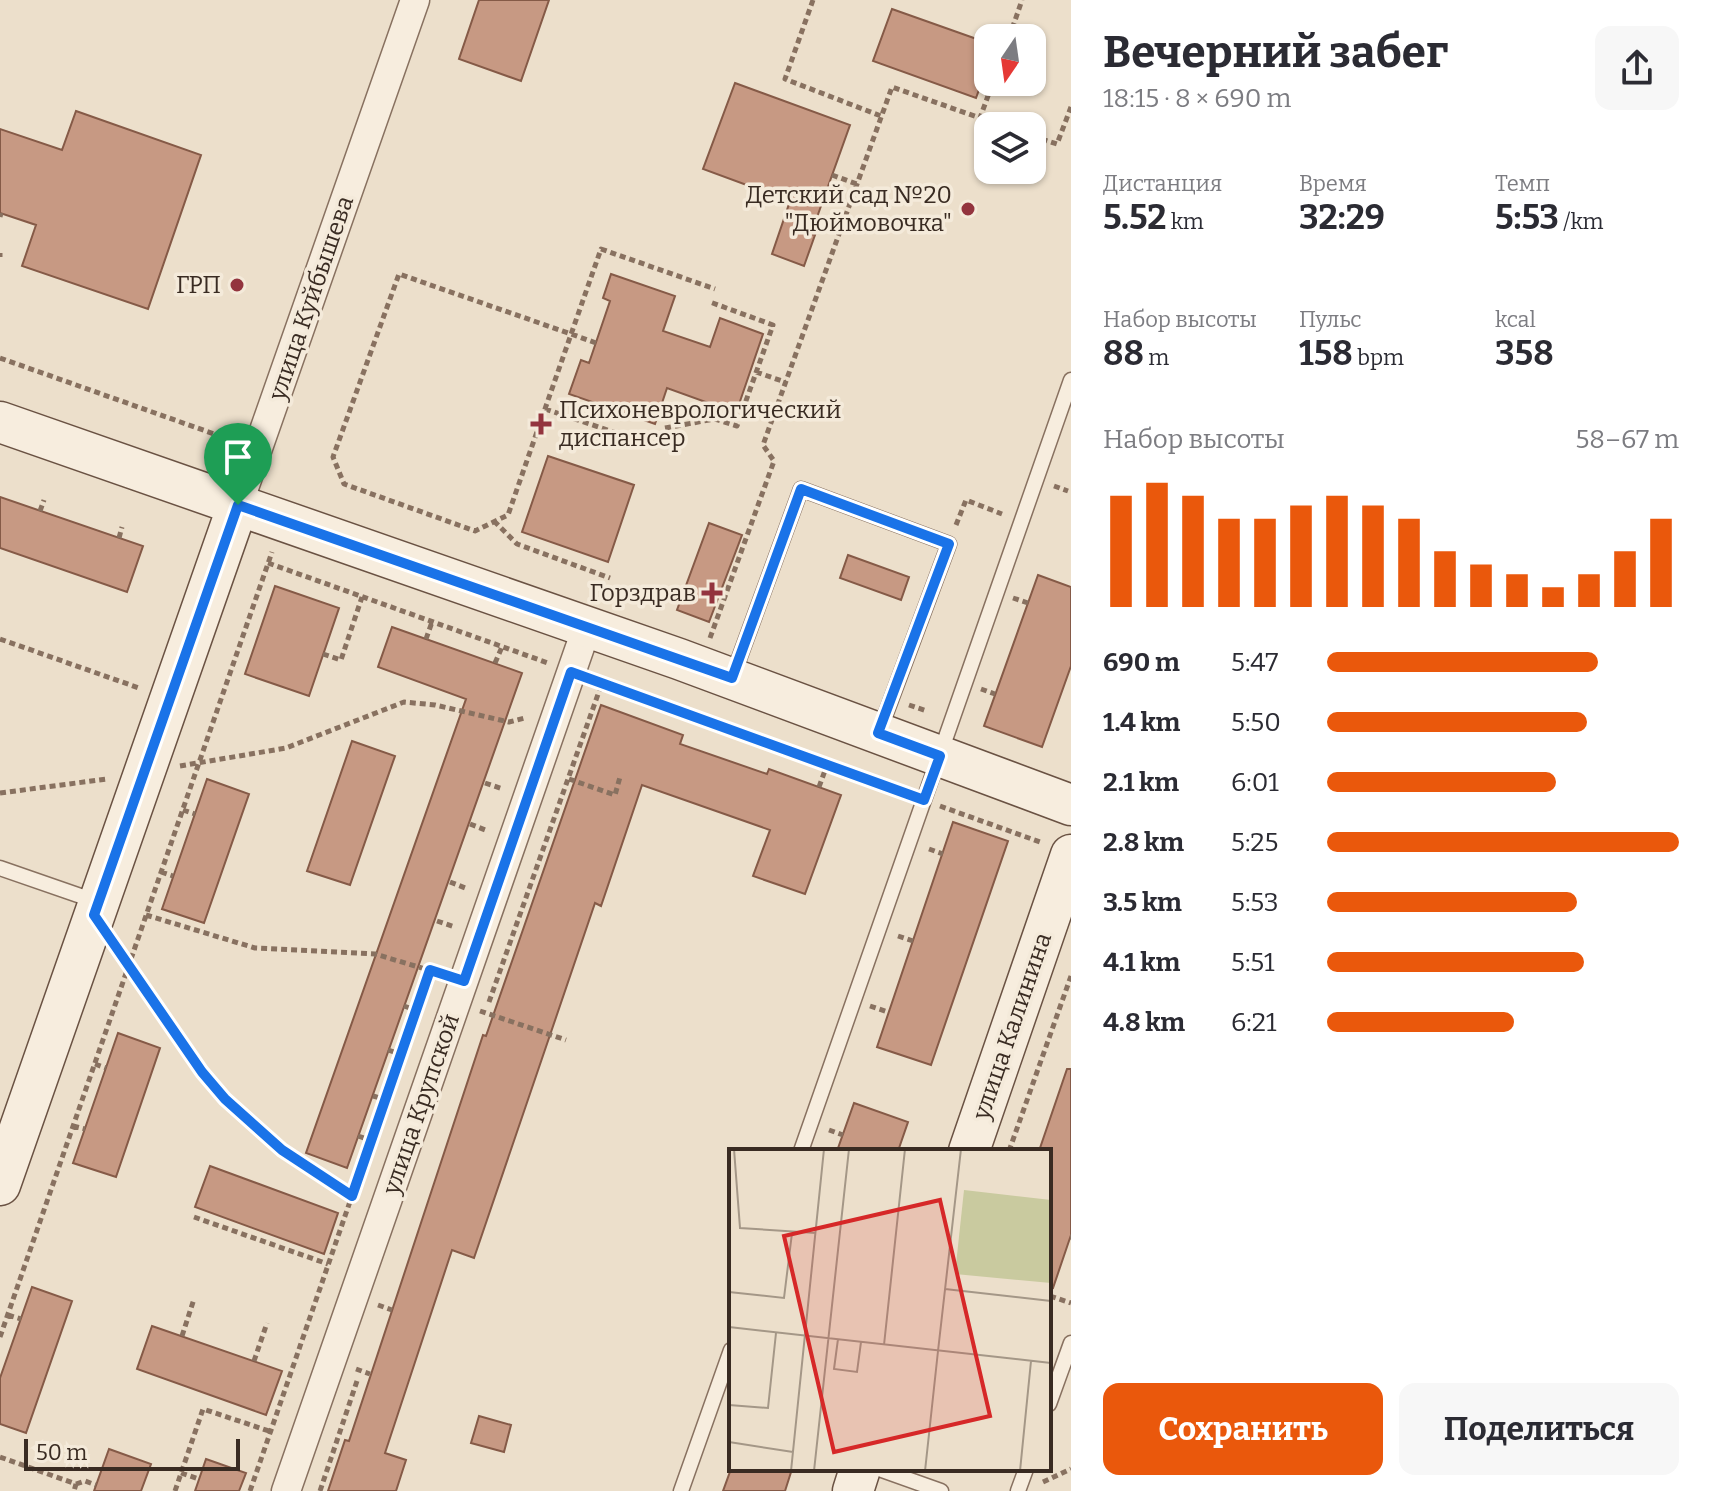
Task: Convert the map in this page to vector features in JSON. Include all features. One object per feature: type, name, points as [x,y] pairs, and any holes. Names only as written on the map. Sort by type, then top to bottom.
[{"type":"main road","points":[[0,422],[732,678],[1071,805]]},
{"type":"main road","name":"улица Куйбышева","points":[[0,1185],[238,505]]},
{"type":"main road","name":"улица Калинина","points":[[970,1149],[1056,849]]},
{"type":"main road","points":[[853,1491],[859,1471]]},
{"type":"street","name":"улица Куйбышева","points":[[238,505],[415,0]]},
{"type":"street","name":"улица Крупской","points":[[286,1491],[587,627]]},
{"type":"lane","points":[[802,1149],[1071,380]]},
{"type":"lane","points":[[732,678],[801,489],[949,544],[878,733]]},
{"type":"lane","points":[[0,868],[97,909]]},
{"type":"lane","points":[[1051,1398],[1071,1343]]},
{"type":"lane","points":[[681,1491],[729,1356]]},
{"type":"lane","points":[[885,1471],[941,1491]]},
{"type":"lane","points":[[1018,1491],[1025,1471]]},
{"type":"path","points":[[813,0],[785,79],[881,116]]},
{"type":"path","points":[[1014,24],[1022,0]]},
{"type":"path","points":[[709,640],[774,461],[763,445],[892,87],[974,116]]},
{"type":"path","points":[[1046,140],[1057,144],[1071,107]]},
{"type":"path","points":[[832,175],[857,184]]},
{"type":"path","points":[[596,343],[571,334],[399,274],[333,457],[344,484],[475,531],[508,515],[571,334],[601,249],[715,289]]},
{"type":"path","points":[[665,428],[715,419],[737,426],[773,325],[710,302]]},
{"type":"path","points":[[0,358],[257,449]]},
{"type":"path","points":[[756,372],[785,382]]},
{"type":"path","points":[[545,409],[658,447]]},
{"type":"path","points":[[40,511],[44,500]]},
{"type":"path","points":[[949,544],[966,500],[1010,518]]},
{"type":"path","points":[[0,1337],[282,521]]},
{"type":"path","points":[[494,521],[517,544],[610,578]]},
{"type":"path","points":[[119,538],[122,527]]},
{"type":"path","points":[[268,563],[1056,849]]},
{"type":"path","points":[[323,654],[341,660],[362,597]]},
{"type":"path","points":[[426,639],[432,622]]},
{"type":"path","points":[[0,639],[142,689]]},
{"type":"path","points":[[495,663],[502,647]]},
{"type":"path","points":[[481,1026],[602,683]]},
{"type":"path","points":[[0,793],[144,775],[199,761],[264,754],[404,702],[435,705],[509,722],[560,705]]},
{"type":"path","points":[[819,787],[827,765]]},
{"type":"path","points":[[568,779],[615,795],[620,777]]},
{"type":"path","points":[[183,810],[195,814]]},
{"type":"path","points":[[161,872],[173,876]]},
{"type":"path","points":[[97,909],[129,964],[202,1072],[225,1099],[282,1150],[382,1216]]},
{"type":"path","points":[[146,915],[255,948],[375,954],[430,970],[486,1013],[566,1040]]},
{"type":"path","points":[[250,1491],[430,970]]},
{"type":"path","points":[[1010,1149],[1071,976]]},
{"type":"path","points":[[95,1064],[106,1068]]},
{"type":"path","points":[[73,1126],[85,1129]]},
{"type":"path","points":[[194,1217],[328,1264]]},
{"type":"path","points":[[225,1227],[228,1219]]},
{"type":"path","points":[[289,1250],[292,1242]]},
{"type":"path","points":[[378,1320],[387,1295]]},
{"type":"path","points":[[1051,1296],[1071,1303]]},
{"type":"path","points":[[182,1336],[194,1299]]},
{"type":"path","points":[[8,1315],[21,1319]]},
{"type":"path","points":[[254,1361],[267,1323]]},
{"type":"path","points":[[320,1491],[365,1358]]},
{"type":"path","points":[[175,1491],[203,1409],[303,1443]]},
{"type":"path","points":[[0,1457],[76,1484],[85,1481],[96,1485]]},
{"type":"path","points":[[181,1473],[199,1479]]},
{"type":"path","points":[[74,1491],[76,1484]]},
{"type":"building","points":[[479,0],[549,0],[521,81],[459,59]]},
{"type":"building","points":[[892,9],[974,38],[974,96],[977,96],[976,98],[873,61]]},
{"type":"building","points":[[735,83],[850,125],[811,234],[815,235],[804,266],[772,254],[790,201],[703,169]]},
{"type":"building","points":[[76,111],[201,155],[148,309],[22,266],[36,225],[0,213],[0,129],[62,150]]},
{"type":"building","points":[[611,274],[675,296],[663,331],[710,347],[720,318],[763,334],[736,413],[667,388],[655,424],[569,394],[581,360],[589,363],[610,301],[603,298]]},
{"type":"building","points":[[548,456],[634,485],[608,562],[522,532]]},
{"type":"building","points":[[0,497],[143,546],[127,592],[0,548]]},
{"type":"building","points":[[709,523],[742,535],[709,622],[677,610]]},
{"type":"building","points":[[848,555],[909,577],[901,600],[840,578]]},
{"type":"building","points":[[1038,575],[1071,587],[1071,666],[1042,747],[984,726]]},
{"type":"building","points":[[275,586],[339,608],[309,696],[245,674]]},
{"type":"building","points":[[392,627],[522,673],[347,1168],[306,1153],[466,699],[378,667]]},
{"type":"building","points":[[601,705],[683,735],[680,744],[767,774],[769,769],[841,795],[805,894],[753,876],[770,830],[642,785],[601,906],[595,903],[474,1258],[452,1250],[385,1453],[406,1460],[396,1491],[328,1491],[345,1440],[349,1441],[483,1035],[486,1036]]},
{"type":"building","points":[[352,741],[395,756],[350,885],[307,871]]},
{"type":"building","points":[[207,779],[249,794],[204,923],[162,909]]},
{"type":"building","points":[[953,822],[1008,841],[931,1065],[877,1047]]},
{"type":"building","points":[[118,1033],[160,1048],[116,1177],[73,1163]]},
{"type":"building","points":[[1067,1069],[1071,1069],[1071,1235],[1053,1288],[1051,1149],[1040,1149]]},
{"type":"building","points":[[854,1103],[908,1122],[899,1149],[838,1149]]},
{"type":"building","points":[[210,1166],[338,1213],[324,1254],[195,1207]]},
{"type":"building","points":[[32,1287],[72,1301],[26,1433],[0,1424],[0,1378]]},
{"type":"building","points":[[152,1326],[282,1371],[266,1415],[137,1369]]},
{"type":"building","points":[[479,1416],[511,1425],[504,1452],[471,1443]]},
{"type":"building","points":[[109,1449],[151,1464],[141,1491],[94,1491]]},
{"type":"building","points":[[206,1459],[246,1473],[239,1491],[195,1491]]},
{"type":"building","points":[[730,1471],[791,1471],[785,1491],[723,1491]]},
{"type":"place","name":"Детский сад №20 \"Дюймовочка\"","points":[[968,209]]},
{"type":"place","name":"ГРП","points":[[237,285]]},
{"type":"place","name":"Психоневрологический диспансер","points":[[541,424]]},
{"type":"place","name":"Горздрав","points":[[712,593]]},
{"type":"route","points":[[801,489],[949,544],[878,733],[940,756],[924,800],[571,672],[464,981],[430,970],[352,1196],[282,1150],[225,1099],[202,1072],[94,915],[238,505],[732,678],[801,489]]}]
